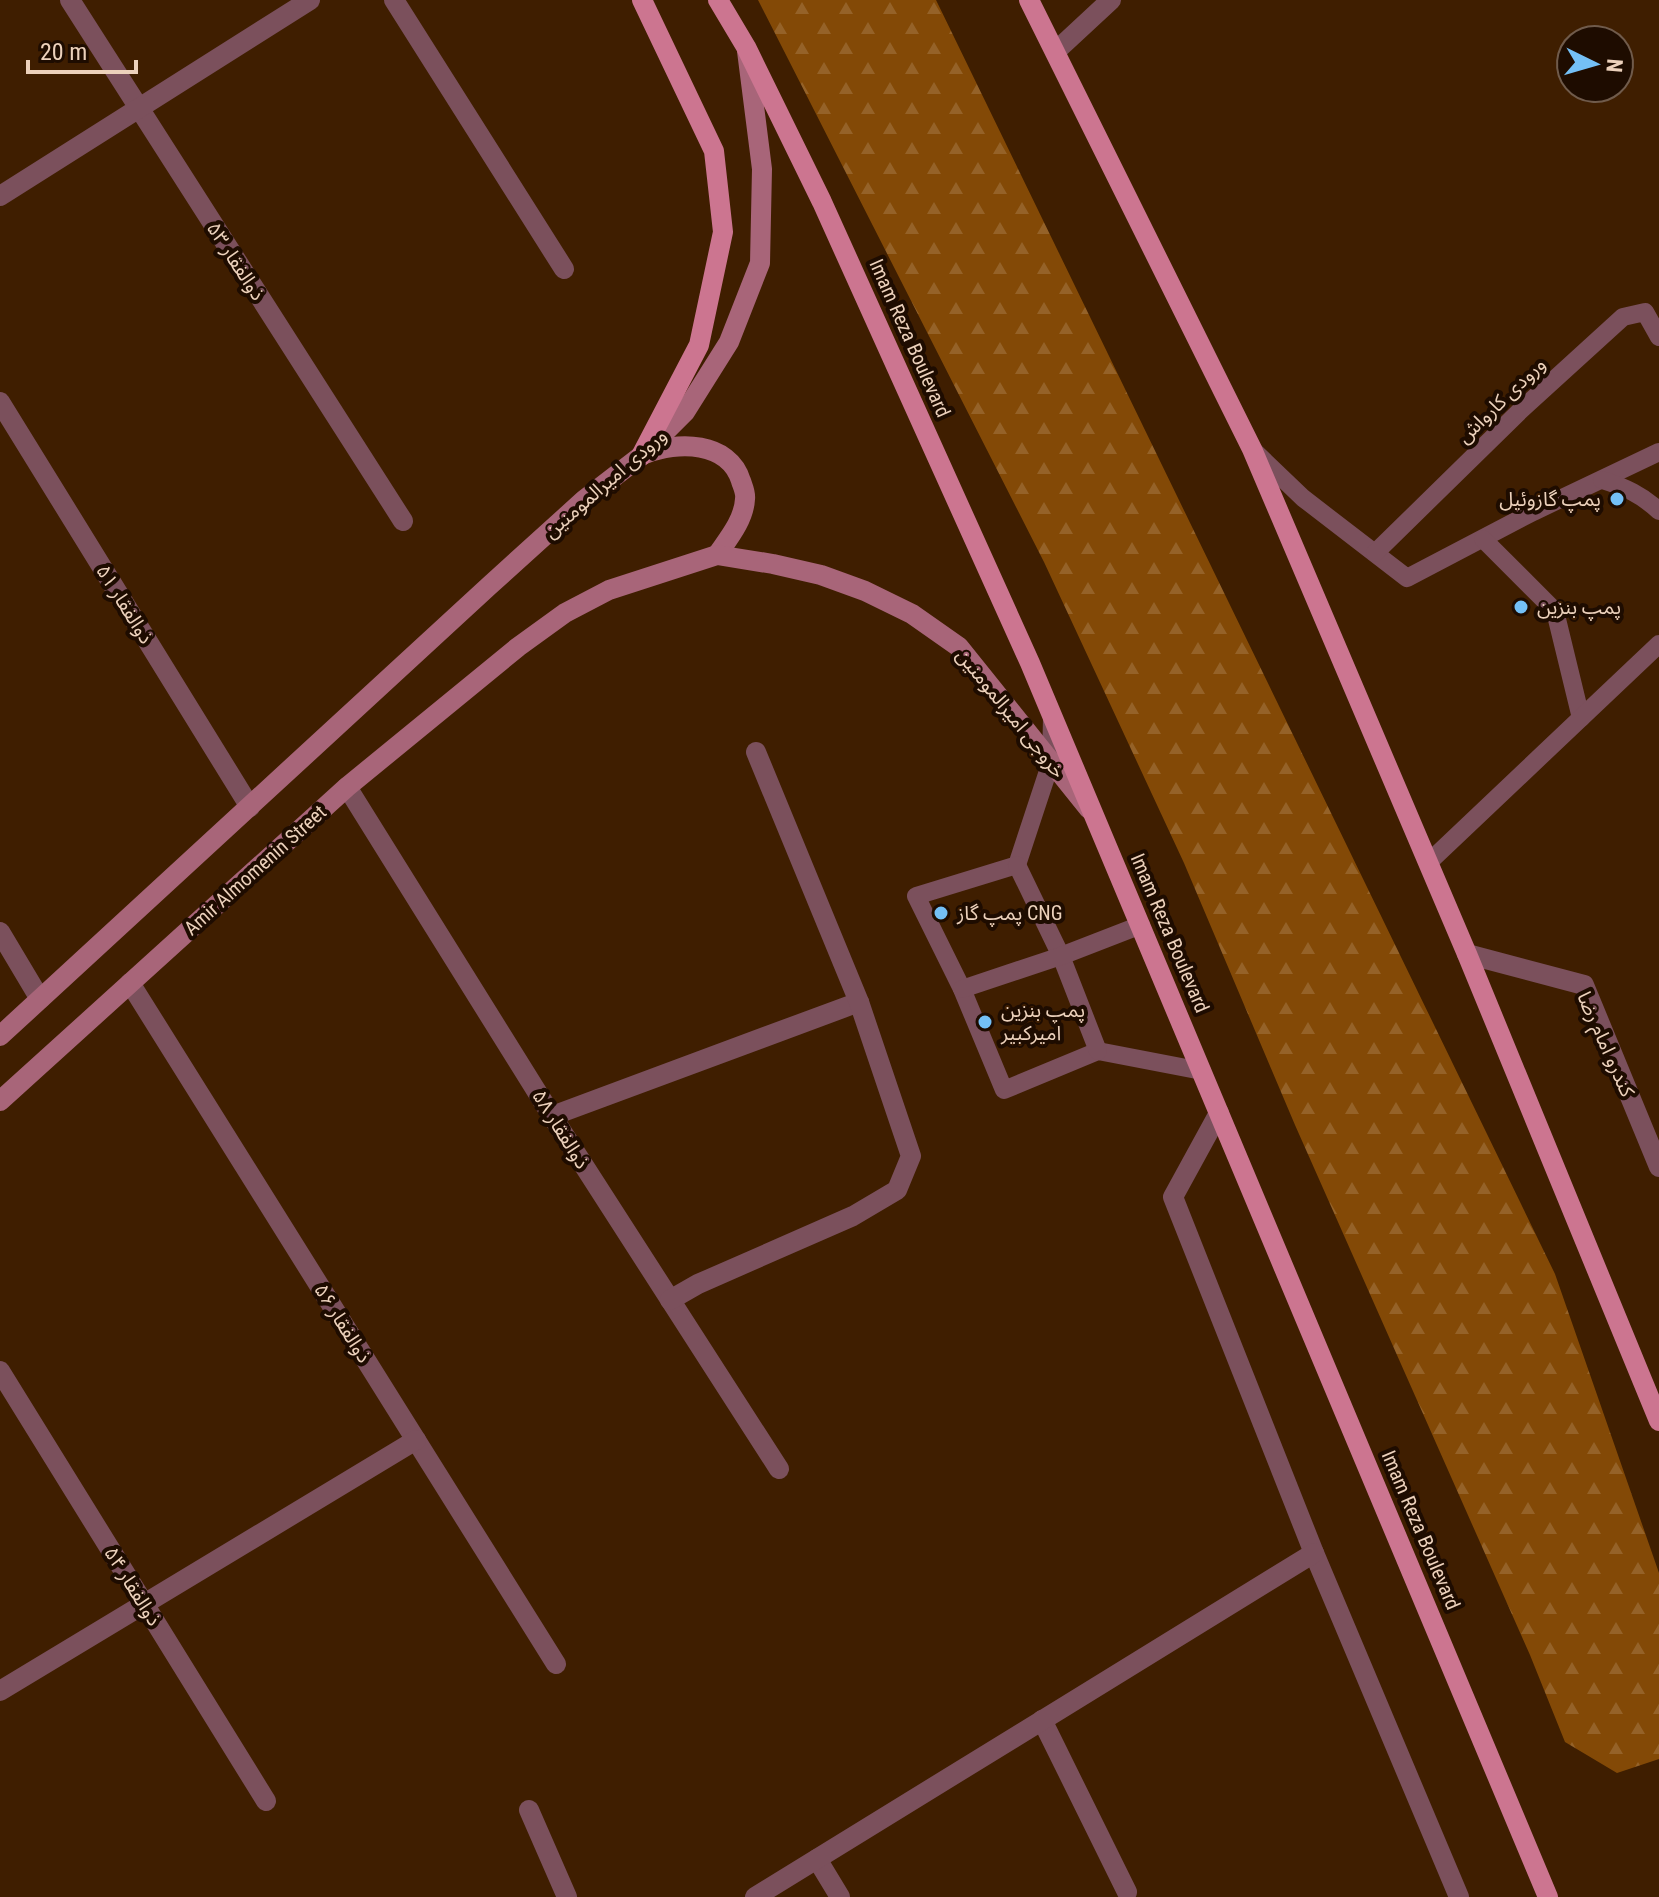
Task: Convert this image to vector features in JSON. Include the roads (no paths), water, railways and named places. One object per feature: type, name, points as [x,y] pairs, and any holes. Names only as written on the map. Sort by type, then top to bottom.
[{"type":"main road","points":[[641,456],[699,345],[723,232],[714,151],[642,0]]},
{"type":"main road","name":"Imam Reza Boulevard","points":[[718,0],[746,47],[822,202],[1052,715],[1548,1897]]},
{"type":"main road","points":[[1029,0],[1252,449],[1467,954],[1659,1421]]},
{"type":"main road","name":"ورودی امیرالمومنین","points":[[250,807],[584,500],[641,456],[685,412],[729,342],[760,263],[762,169],[746,47]]},
{"type":"main road","points":[[641,456],[659,448],[698,447],[720,454],[737,469],[746,497],[742,515],[717,555]]},
{"type":"main road","name":"خروجی امیرالمومنین","points":[[518,647],[565,613],[609,590],[717,555],[821,575],[865,591],[912,614],[959,647],[1096,818]]},
{"type":"main road","name":"Amir Almomenin Street","points":[[0,1101],[347,787],[518,647]]},
{"type":"main road","points":[[0,1036],[250,807]]},
{"type":"street","name":"ذوالفقار ۵۳","points":[[70,0],[403,521]]},
{"type":"street","points":[[0,196],[310,0]]},
{"type":"street","points":[[394,0],[564,269]]},
{"type":"street","points":[[1056,51],[1111,0]]},
{"type":"street","name":"ذوالفقار ۵۱","points":[[0,402],[250,807]]},
{"type":"street","points":[[670,1300],[698,1284],[853,1216],[897,1190],[911,1156],[859,1002],[756,752]]},
{"type":"street","name":"ذوالفقار ۵۸","points":[[347,787],[552,1116],[779,1469]]},
{"type":"street","points":[[0,932],[40,999]]},
{"type":"street","name":"کندرو امام رضا","points":[[1467,954],[1584,985],[1659,1165]]},
{"type":"street","name":"ذوالفقار ۵۶","points":[[130,983],[556,1664]]},
{"type":"street","points":[[552,1116],[859,1002]]},
{"type":"street","points":[[1219,1113],[1173,1197],[1314,1553],[1459,1897]]},
{"type":"street","name":"ذوالفقار ۵۴","points":[[0,1371],[266,1801]]},
{"type":"street","points":[[0,1691],[416,1440]]},
{"type":"street","points":[[755,1897],[1314,1553]]},
{"type":"street","points":[[1042,1720],[1127,1892]]},
{"type":"street","points":[[529,1810],[567,1897]]},
{"type":"street","points":[[817,1859],[840,1897]]},
{"type":"lane","name":"ورودی کارواش","points":[[1375,553],[1523,408],[1623,317],[1645,312],[1659,337]]},
{"type":"lane","points":[[1252,449],[1303,498],[1407,578],[1659,452]]},
{"type":"lane","points":[[1602,480],[1646,498],[1659,511]]},
{"type":"lane","points":[[1483,539],[1555,611],[1581,718]]},
{"type":"lane","points":[[1428,863],[1659,644]]},
{"type":"lane","points":[[1052,715],[1051,762],[1017,865],[1061,956],[1098,1051]]},
{"type":"lane","points":[[1017,865],[916,896],[962,989],[1004,1090],[1098,1051],[1202,1071]]},
{"type":"lane","points":[[962,989],[1141,925]]},
{"type":"place","name":"پمپ گازوئیل","points":[[1617,499]]},
{"type":"place","name":"پمپ بنزین","points":[[1521,607]]},
{"type":"place","name":"پمپ گاز CNG","points":[[941,913]]},
{"type":"place","name":"پمپ بنزین امیرکبیر","points":[[985,1022]]}]
